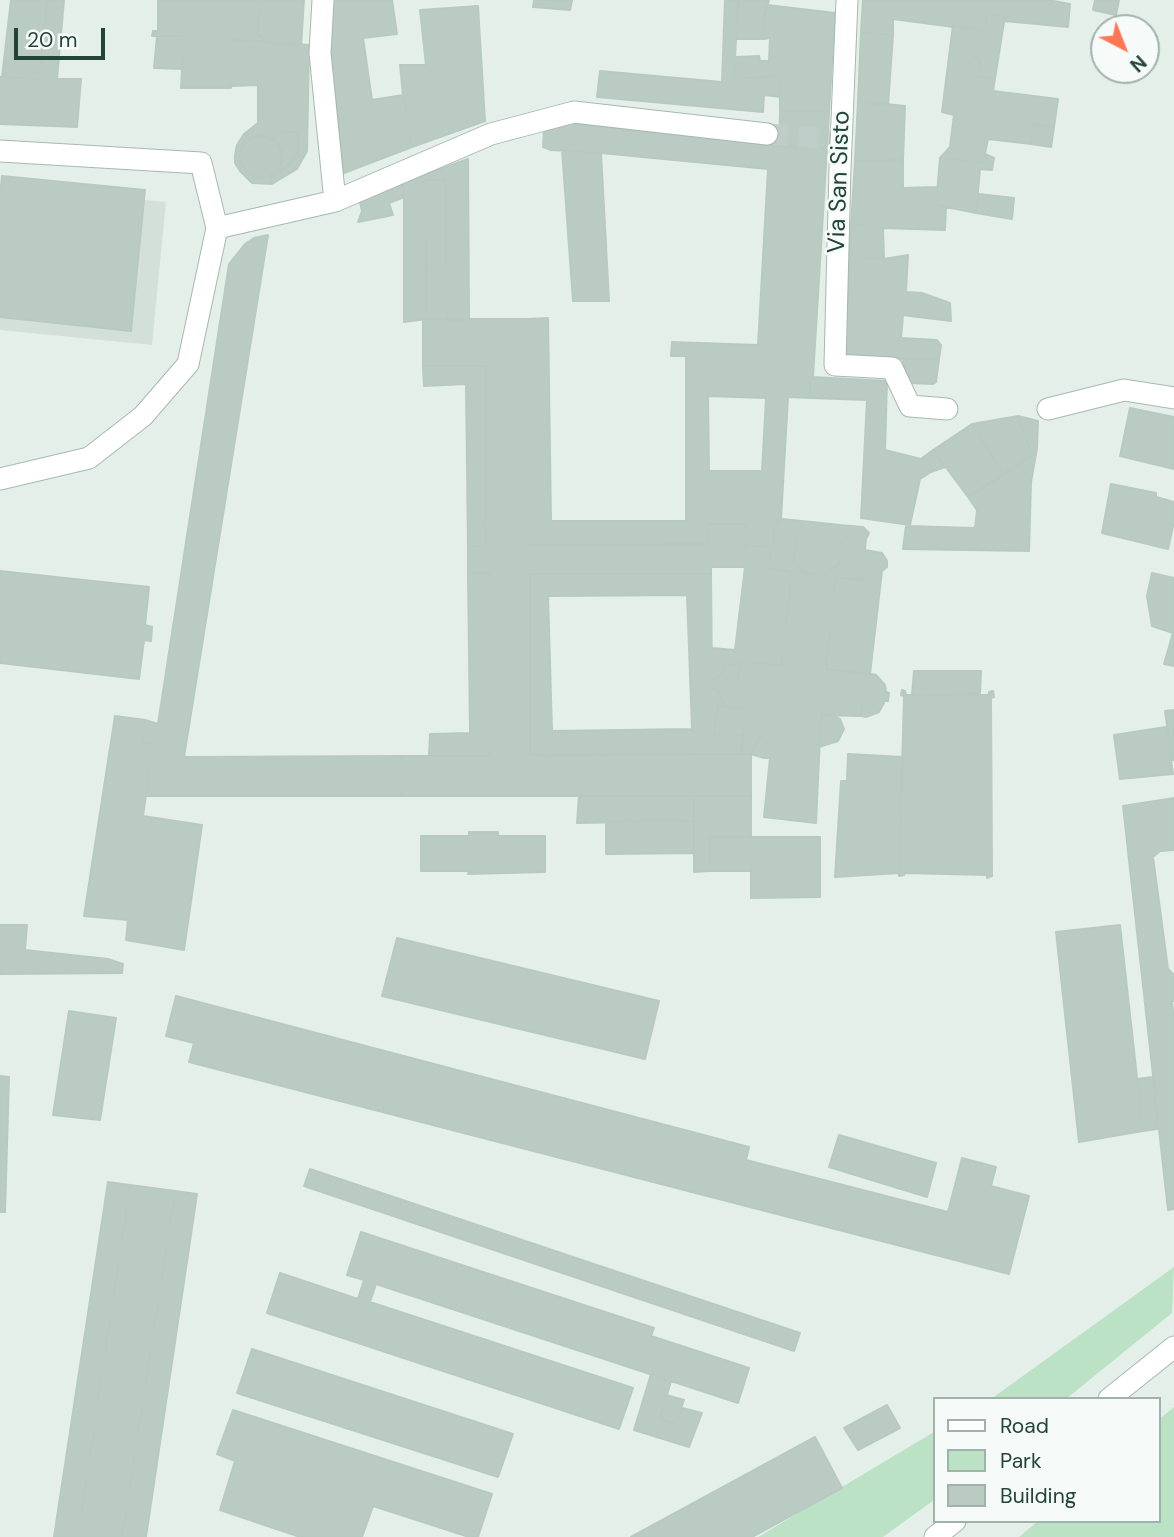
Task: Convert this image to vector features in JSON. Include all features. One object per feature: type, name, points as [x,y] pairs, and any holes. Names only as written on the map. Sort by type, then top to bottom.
[{"type":"street","points":[[323,0],[320,53],[335,201]]},
{"type":"street","name":"Via San Sisto","points":[[847,0],[835,365],[892,368],[909,406],[947,409]]},
{"type":"street","points":[[217,228],[335,201],[491,134],[574,112],[767,134]]},
{"type":"street","points":[[0,151],[201,163],[217,228],[188,364],[143,416],[89,458],[0,479]]},
{"type":"street","points":[[1048,409],[1124,390],[1174,398]]},
{"type":"street","points":[[1112,1397],[1174,1347]]},
{"type":"street","points":[[935,1537],[952,1523]]},
{"type":"shaded area","points":[[0,185],[166,202],[152,345],[0,330]]},
{"type":"green space","points":[[1174,1267],[1172,1313],[1068,1397],[994,1397]]},
{"type":"green space","points":[[1174,1407],[1174,1537],[1019,1537],[1036,1523],[1160,1523],[1160,1418]]},
{"type":"green space","points":[[932,1433],[932,1501],[883,1537],[758,1537]]},
{"type":"building","points":[[11,0],[47,0],[40,79],[2,77]]},
{"type":"building","points":[[47,0],[64,0],[57,79],[81,79],[77,127],[0,124],[0,77],[40,79]]},
{"type":"building","points":[[158,0],[260,0],[258,37],[262,36],[263,41],[231,40],[231,88],[181,88],[184,36],[152,36],[153,31],[158,31]]},
{"type":"building","points":[[260,0],[304,0],[301,46],[263,41],[262,36],[258,37]]},
{"type":"building","points":[[329,0],[392,0],[397,34],[363,38],[372,100],[403,95],[412,147],[344,173],[330,46]]},
{"type":"building","points":[[534,0],[572,0],[570,10],[533,7]]},
{"type":"building","points":[[725,0],[738,0],[734,79],[780,76],[781,97],[764,95],[763,112],[597,97],[600,71],[722,82]]},
{"type":"building","points":[[738,0],[769,0],[764,17],[764,39],[737,39]]},
{"type":"building","points":[[863,0],[1048,0],[1070,4],[1068,27],[1005,21],[1005,16],[988,14],[984,31],[893,19],[893,35],[861,32]]},
{"type":"building","points":[[1095,0],[1119,0],[1116,14],[1093,10]]},
{"type":"building","points":[[768,5],[835,13],[829,112],[780,111],[780,76],[734,79],[736,57],[759,56],[760,61],[769,61],[770,38],[764,39],[764,17]]},
{"type":"building","points":[[478,6],[485,121],[412,147],[400,65],[426,65],[420,10]]},
{"type":"building","points":[[988,14],[1005,16],[995,78],[979,77],[980,61],[975,58],[977,29],[984,31]]},
{"type":"building","points":[[953,25],[977,29],[975,58],[980,61],[979,77],[995,78],[993,91],[1058,99],[1054,127],[1034,124],[1031,144],[988,139],[983,163],[940,158],[950,147],[954,115],[942,112]]},
{"type":"building","points":[[861,32],[893,35],[888,106],[858,101]]},
{"type":"building","points":[[157,36],[184,36],[183,69],[154,68]]},
{"type":"building","points":[[231,40],[309,45],[307,151],[297,169],[272,184],[270,176],[290,164],[299,151],[297,132],[276,131],[274,139],[256,135],[249,139],[244,134],[258,123],[258,85],[231,86]]},
{"type":"building","points":[[858,101],[905,106],[903,160],[855,161]]},
{"type":"building","points":[[780,111],[829,112],[827,148],[779,146]]},
{"type":"building","points":[[563,123],[779,146],[827,148],[813,377],[810,381],[810,398],[788,397],[781,519],[775,524],[772,547],[745,545],[745,524],[708,524],[708,544],[528,545],[528,319],[548,318],[551,521],[686,521],[686,356],[671,356],[672,342],[758,345],[768,169],[551,150],[543,147],[544,130]],"holes":[[[708,396],[766,398],[762,471],[709,471]]]},
{"type":"building","points":[[1034,124],[1054,127],[1051,147],[1031,144]]},
{"type":"building","points":[[276,131],[297,132],[299,151],[290,164],[277,172],[282,153],[274,139]]},
{"type":"building","points":[[244,134],[249,139],[243,144],[240,159],[249,174],[265,178],[270,176],[272,184],[252,183],[235,163],[237,145]]},
{"type":"building","points":[[261,136],[276,142],[282,157],[276,172],[261,178],[246,172],[240,157],[246,142]]},
{"type":"building","points":[[562,150],[601,153],[609,301],[573,301]]},
{"type":"building","points":[[985,154],[994,158],[992,170],[980,169],[976,213],[936,205],[940,158],[983,163]]},
{"type":"building","points":[[468,159],[469,320],[447,320],[445,180],[425,180],[427,319],[404,322],[404,182]]},
{"type":"building","points":[[903,160],[903,188],[937,187],[936,205],[946,206],[945,230],[883,228],[884,259],[864,258],[865,224],[851,225],[855,161]]},
{"type":"building","points":[[2,176],[145,190],[131,331],[0,317]]},
{"type":"building","points":[[425,180],[445,180],[447,320],[427,319]]},
{"type":"building","points":[[404,182],[402,198],[389,203],[393,215],[358,222],[362,211],[359,198]]},
{"type":"building","points":[[979,194],[1014,198],[1012,219],[976,213]]},
{"type":"building","points":[[865,224],[864,258],[884,259],[908,255],[906,292],[922,293],[918,317],[903,315],[901,338],[937,340],[941,345],[939,359],[845,354],[851,225]]},
{"type":"building","points":[[268,235],[184,757],[401,756],[401,796],[146,796],[153,744],[142,743],[145,720],[158,724],[229,264],[245,244],[254,238]]},
{"type":"building","points":[[922,293],[950,303],[951,321],[918,317]]},
{"type":"building","points":[[423,319],[528,319],[528,545],[708,544],[708,524],[745,524],[745,567],[711,567],[711,574],[530,574],[530,755],[751,754],[751,796],[401,796],[401,756],[489,756],[489,573],[468,573],[468,546],[485,546],[486,366],[423,366]]},
{"type":"building","points":[[902,359],[939,359],[936,382],[910,383]]},
{"type":"building","points":[[423,366],[486,366],[485,546],[468,546],[466,384],[424,386]]},
{"type":"building","points":[[813,377],[887,381],[885,450],[921,459],[933,450],[945,467],[920,479],[910,525],[861,518],[867,400],[810,398],[810,381]]},
{"type":"building","points":[[1130,408],[1174,417],[1174,469],[1120,456]]},
{"type":"building","points":[[1018,416],[1038,421],[1031,482],[1019,464],[1032,455]]},
{"type":"building","points":[[1018,416],[1032,455],[1004,475],[972,424]]},
{"type":"building","points":[[972,424],[1004,475],[968,497],[933,450]]},
{"type":"building","points":[[1019,464],[1031,482],[1029,551],[903,549],[906,526],[975,528],[977,510],[968,497]]},
{"type":"building","points":[[1111,484],[1156,493],[1156,497],[1174,502],[1174,522],[1168,549],[1102,533]]},
{"type":"building","points":[[781,519],[802,521],[800,535],[796,539],[794,561],[805,573],[825,575],[840,563],[840,525],[863,527],[869,533],[862,580],[836,577],[826,669],[866,673],[861,716],[821,715],[816,823],[764,817],[770,758],[764,758],[768,744],[763,737],[758,738],[753,754],[741,754],[746,708],[735,707],[740,662],[781,665],[792,572],[769,568],[775,524]]},
{"type":"building","points":[[802,521],[840,525],[840,563],[825,575],[805,573],[794,561],[796,539],[800,535]]},
{"type":"building","points":[[745,545],[772,547],[769,568],[792,572],[781,665],[740,662],[724,667],[718,678],[711,678],[712,648],[735,650]]},
{"type":"building","points":[[865,550],[882,553],[887,561],[887,567],[882,571],[870,674],[826,669],[836,577],[862,580]]},
{"type":"building","points":[[0,571],[149,587],[145,625],[152,627],[151,641],[144,640],[139,679],[0,663]]},
{"type":"building","points":[[468,573],[489,573],[489,756],[429,756],[430,734],[470,733]]},
{"type":"building","points":[[1152,573],[1174,578],[1174,666],[1164,664],[1173,633],[1152,626],[1147,596]]},
{"type":"building","points":[[530,574],[711,574],[712,688],[718,690],[724,706],[718,706],[714,734],[744,735],[741,754],[530,755]],"holes":[[[687,595],[692,729],[552,731],[548,596]]]},
{"type":"building","points":[[740,662],[735,707],[724,706],[718,690],[712,688],[713,678],[718,678],[724,667]]},
{"type":"building","points":[[914,671],[981,671],[980,693],[912,695]]},
{"type":"building","points":[[866,673],[876,675],[889,693],[888,701],[885,701],[879,712],[866,717],[861,716]]},
{"type":"building","points":[[902,690],[906,695],[989,695],[989,692],[993,691],[992,876],[987,878],[987,875],[904,873],[899,876]]},
{"type":"building","points":[[718,706],[746,708],[744,735],[714,734]]},
{"type":"building","points":[[1174,710],[1174,760],[1172,760],[1165,711]]},
{"type":"building","points":[[821,715],[833,715],[840,719],[844,729],[838,741],[819,747]]},
{"type":"building","points":[[115,716],[145,720],[142,743],[153,744],[143,816],[202,825],[184,950],[126,940],[128,920],[84,916]]},
{"type":"building","points":[[1166,727],[1173,774],[1120,779],[1114,735]]},
{"type":"building","points":[[763,737],[768,744],[764,758],[751,754],[758,738]]},
{"type":"building","points":[[848,754],[903,757],[899,873],[835,877],[841,781],[847,781]]},
{"type":"building","points":[[579,796],[694,796],[694,821],[577,823]]},
{"type":"building","points":[[694,796],[751,796],[751,837],[709,837],[709,871],[694,872]]},
{"type":"building","points":[[1174,798],[1174,850],[1160,851],[1153,857],[1168,969],[1174,975],[1174,1209],[1168,1210],[1123,806]]},
{"type":"building","points":[[606,821],[694,821],[694,853],[606,854]]},
{"type":"building","points":[[469,832],[498,832],[498,836],[545,836],[545,872],[468,874],[469,871],[421,871],[421,836],[469,836]]},
{"type":"building","points":[[709,837],[751,837],[751,871],[709,871]]},
{"type":"building","points":[[751,837],[820,837],[820,897],[751,898]]},
{"type":"building","points":[[0,925],[27,925],[25,950],[108,959],[123,964],[122,973],[0,974]]},
{"type":"building","points":[[1120,925],[1143,1131],[1079,1142],[1056,932]]},
{"type":"building","points":[[397,938],[659,1001],[645,1059],[382,996]]},
{"type":"building","points":[[176,996],[749,1147],[746,1160],[948,1212],[962,1158],[996,1167],[991,1186],[1029,1196],[1009,1274],[189,1062],[194,1043],[166,1036]]},
{"type":"building","points":[[69,1011],[116,1018],[100,1120],[53,1115]]},
{"type":"building","points":[[0,1076],[9,1077],[5,1212],[0,1212]]},
{"type":"building","points":[[1153,1077],[1157,1129],[1143,1131],[1137,1079]]},
{"type":"building","points":[[839,1135],[936,1163],[927,1197],[829,1167]]},
{"type":"building","points":[[310,1169],[800,1333],[794,1351],[304,1186]]},
{"type":"building","points":[[108,1182],[130,1185],[78,1537],[54,1537]]},
{"type":"building","points":[[130,1185],[175,1191],[122,1537],[78,1537]]},
{"type":"building","points":[[175,1191],[197,1194],[146,1537],[122,1537]]},
{"type":"building","points":[[361,1232],[654,1328],[651,1336],[749,1368],[738,1403],[376,1284],[370,1302],[633,1388],[619,1429],[267,1313],[280,1273],[358,1299],[364,1280],[347,1275]]},
{"type":"building","points":[[252,1349],[513,1434],[498,1477],[237,1393]]},
{"type":"building","points":[[651,1374],[671,1381],[660,1419],[676,1424],[682,1408],[702,1413],[689,1447],[634,1430]]},
{"type":"building","points":[[666,1395],[684,1400],[676,1424],[660,1419]]},
{"type":"building","points":[[887,1405],[900,1428],[858,1450],[844,1428]]},
{"type":"building","points":[[233,1410],[492,1494],[478,1537],[469,1537],[373,1506],[362,1537],[300,1537],[220,1510],[235,1461],[217,1454]]},
{"type":"building","points":[[815,1437],[842,1488],[752,1537],[631,1537]]},
{"type":"tunnel","points":[[767,134],[841,140]]}]
